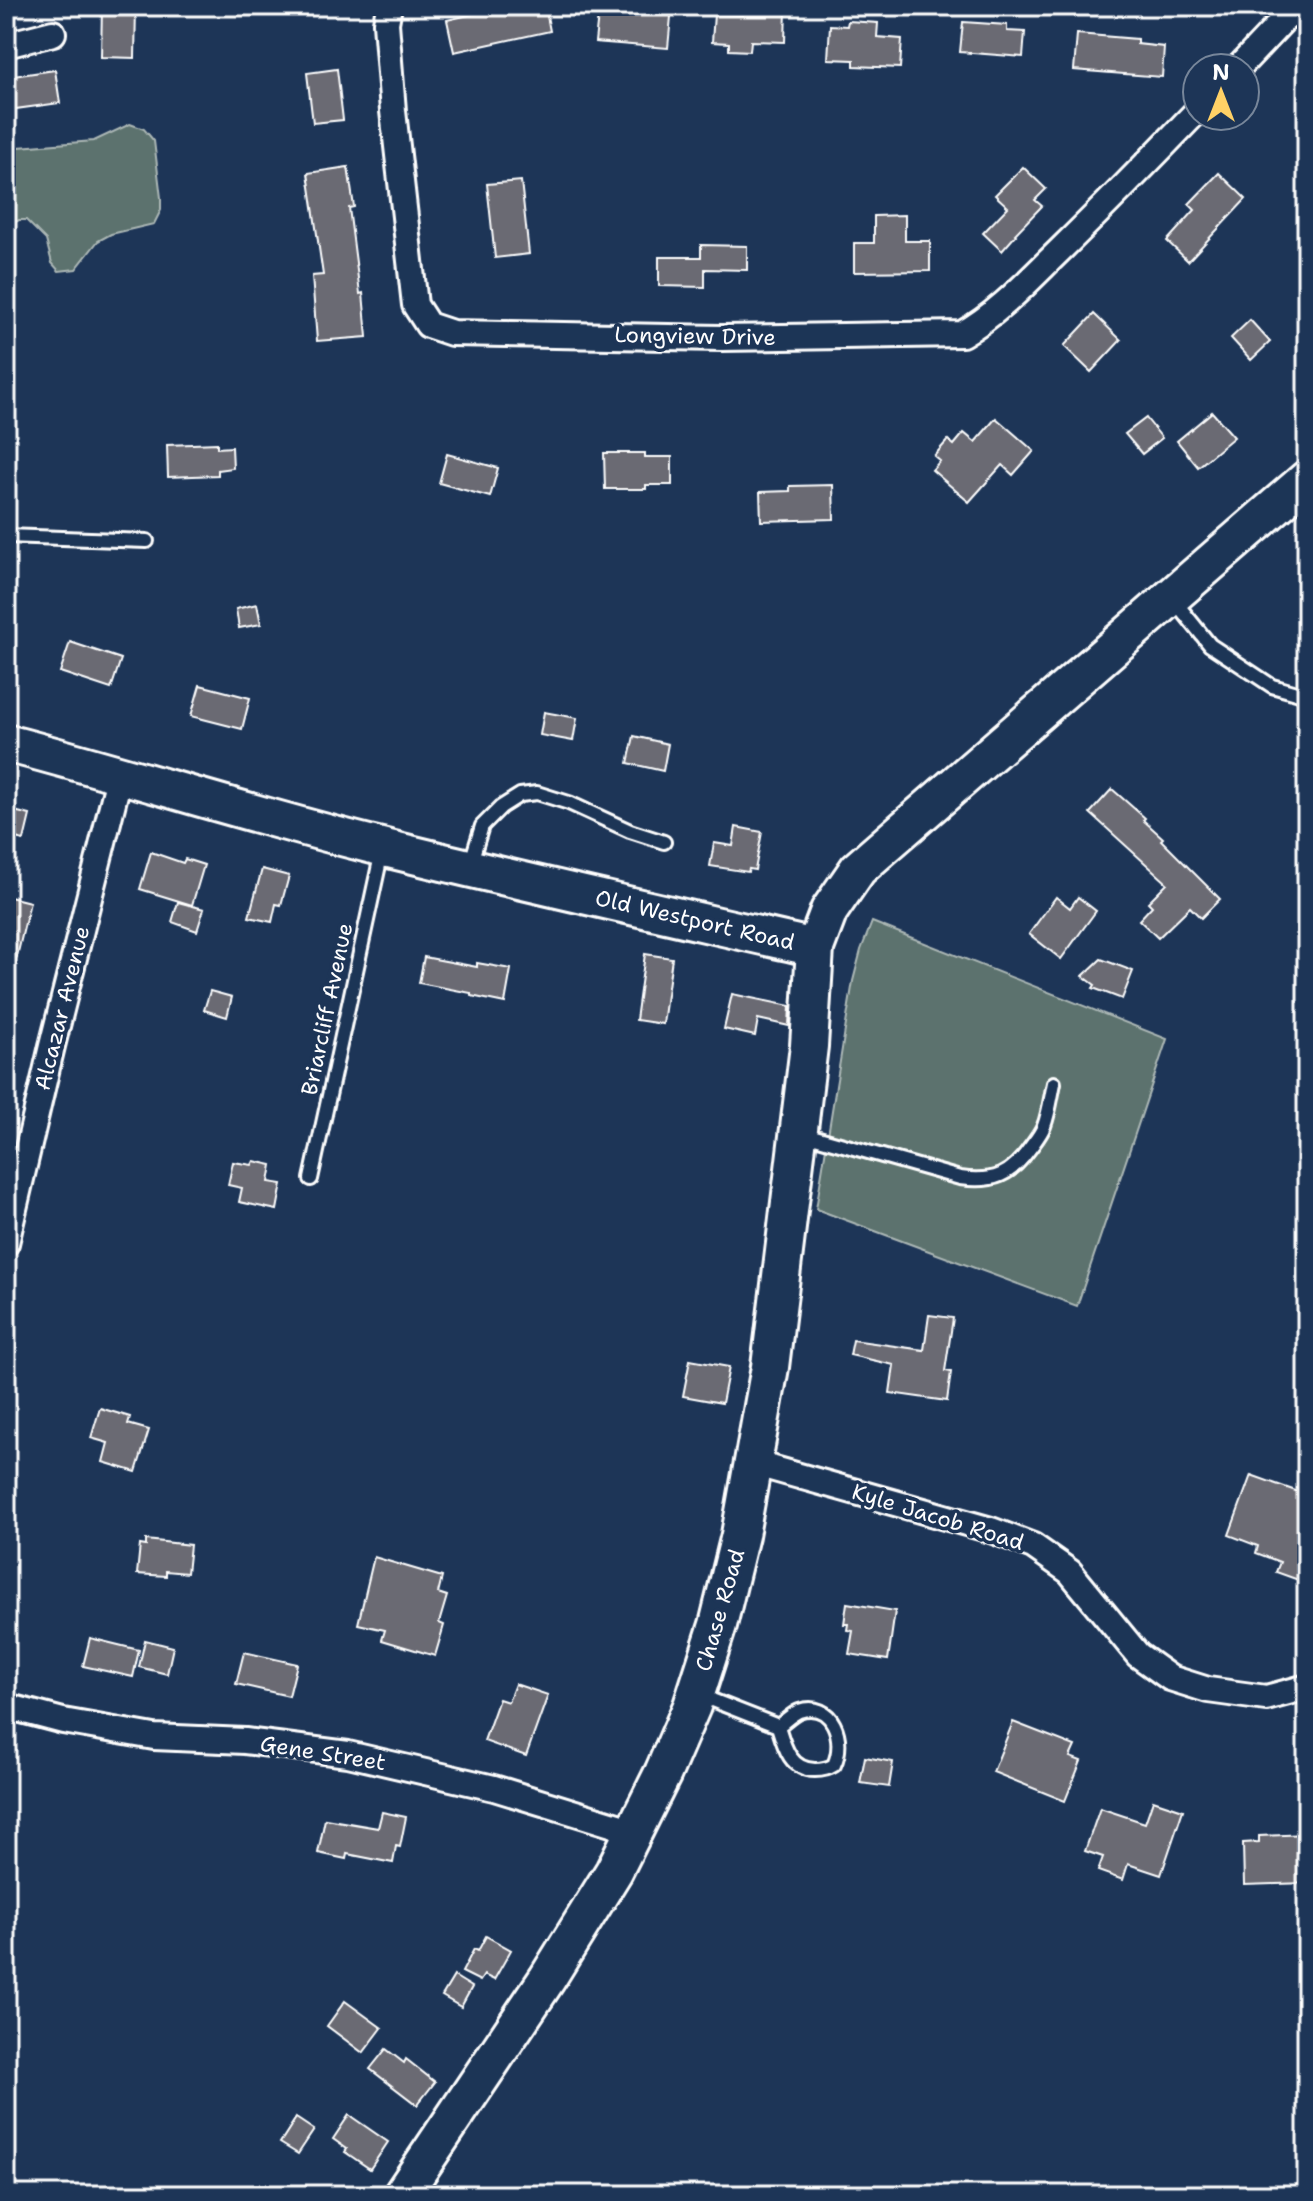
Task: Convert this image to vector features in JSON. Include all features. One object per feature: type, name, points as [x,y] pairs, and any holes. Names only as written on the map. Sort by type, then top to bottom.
[{"type":"main road","name":"Old Westport Road","points":[[6,743],[383,848],[815,948],[829,911],[858,869],[1307,479]]},
{"type":"main road","name":"Chase Road","points":[[402,2195],[547,1979],[614,1871],[663,1773],[696,1693],[740,1535],[770,1367],[809,1046],[815,948]]},
{"type":"street","name":"Longview Drive","points":[[389,6],[386,23],[393,111],[415,305],[428,325],[452,333],[721,338],[962,334],[1003,306],[1181,128]]},
{"type":"street","points":[[1253,52],[1289,12]]},
{"type":"street","points":[[6,45],[53,33]]},
{"type":"street","name":"Alcazar Avenue","points":[[6,1243],[120,774]]},
{"type":"street","name":"Kyle Jacob Road","points":[[753,1463],[991,1530],[1033,1546],[1070,1572],[1138,1655],[1170,1678],[1208,1690],[1266,1698],[1307,1687]]},
{"type":"street","name":"Gene Street","points":[[6,1706],[63,1721],[154,1737],[245,1741],[348,1754],[494,1788],[634,1831]]},
{"type":"lane","points":[[6,536],[147,541]]},
{"type":"lane","points":[[1171,597],[1210,645],[1272,686],[1307,696]]},
{"type":"lane","points":[[469,868],[482,826],[501,807],[520,795],[537,793],[569,803],[630,831],[664,842]]},
{"type":"lane","name":"Briarcliff Avenue","points":[[311,1179],[383,848]]},
{"type":"lane","points":[[798,1132],[960,1178],[977,1181],[993,1179],[1020,1162],[1043,1128],[1054,1083]]},
{"type":"lane","points":[[696,1693],[778,1726]]},
{"type":"lane","points":[[797,1712],[826,1715],[838,1734],[839,1748],[834,1765],[828,1769],[811,1770],[799,1766],[785,1749],[778,1726],[797,1712]]},
{"type":"green space","points":[[130,124],[144,129],[154,141],[161,210],[154,224],[111,234],[98,241],[76,269],[59,271],[52,263],[46,240],[26,220],[6,227],[6,148],[94,141]]},
{"type":"green space","points":[[872,922],[1167,1039],[1077,1306],[816,1209],[853,981]]},
{"type":"building","points":[[102,6],[136,6],[135,58],[101,57]]},
{"type":"building","points":[[491,6],[545,6],[550,31],[454,52],[447,20],[491,10]]},
{"type":"building","points":[[599,6],[672,6],[668,48],[595,42]]},
{"type":"building","points":[[743,6],[786,9],[785,42],[751,41],[750,51],[729,50],[729,43],[712,42],[714,14],[743,15]]},
{"type":"building","points":[[848,21],[878,23],[877,37],[902,39],[900,68],[854,66],[854,60],[828,59],[830,25],[847,26]]},
{"type":"building","points":[[963,22],[1007,25],[1007,31],[1025,32],[1023,57],[960,52]]},
{"type":"building","points":[[1077,34],[1137,39],[1137,44],[1164,47],[1162,77],[1074,70]]},
{"type":"building","points":[[337,69],[343,120],[313,123],[307,73]]},
{"type":"building","points":[[55,70],[60,103],[8,110],[6,77]]},
{"type":"building","points":[[348,167],[354,207],[349,208],[367,337],[317,341],[312,276],[323,275],[308,173]]},
{"type":"building","points":[[1023,167],[1046,189],[1035,200],[1042,206],[1002,251],[983,233],[1008,207],[995,195]]},
{"type":"building","points":[[1219,173],[1246,199],[1188,261],[1167,241],[1195,210],[1189,204]]},
{"type":"building","points":[[521,181],[529,254],[495,258],[487,184]]},
{"type":"building","points":[[905,215],[905,241],[930,241],[930,271],[854,272],[854,243],[874,243],[874,216]]},
{"type":"building","points":[[701,245],[747,246],[747,270],[705,269],[705,287],[659,286],[659,257],[701,257]]},
{"type":"building","points":[[1094,314],[1121,340],[1091,372],[1064,346]]},
{"type":"building","points":[[1250,320],[1270,342],[1251,360],[1231,338]]},
{"type":"building","points":[[1212,412],[1234,437],[1198,467],[1177,441]]},
{"type":"building","points":[[996,418],[1034,451],[1013,475],[1002,465],[969,502],[932,470],[940,461],[934,456],[948,440],[954,445],[964,433],[975,442]]},
{"type":"building","points":[[1146,418],[1162,438],[1142,454],[1125,434]]},
{"type":"building","points":[[217,443],[217,448],[232,447],[233,468],[218,470],[218,475],[168,477],[167,445]]},
{"type":"building","points":[[604,453],[645,453],[645,457],[672,457],[672,485],[646,485],[646,489],[605,489]]},
{"type":"building","points":[[447,454],[498,468],[490,497],[439,483]]},
{"type":"building","points":[[833,485],[834,519],[761,521],[760,492],[790,491],[790,486]]},
{"type":"building","points":[[257,604],[261,624],[239,628],[236,609]]},
{"type":"building","points":[[70,642],[121,659],[111,689],[60,672]]},
{"type":"building","points":[[200,685],[250,698],[242,729],[191,716]]},
{"type":"building","points":[[544,712],[577,718],[573,741],[540,735]]},
{"type":"building","points":[[634,736],[668,744],[663,771],[628,763]]},
{"type":"building","points":[[1112,789],[1145,818],[1143,820],[1163,838],[1161,840],[1220,899],[1201,918],[1190,907],[1158,938],[1139,920],[1152,906],[1148,902],[1167,883],[1090,813]]},
{"type":"building","points":[[6,809],[30,815],[24,840],[6,836]]},
{"type":"building","points":[[736,827],[762,832],[755,870],[749,869],[748,872],[710,866],[714,843],[733,846]]},
{"type":"building","points":[[151,852],[183,863],[185,859],[204,865],[192,905],[140,889]]},
{"type":"building","points":[[262,869],[289,876],[281,905],[276,904],[272,922],[249,917]]},
{"type":"building","points":[[6,896],[30,902],[14,969],[6,968]]},
{"type":"building","points":[[1056,897],[1070,908],[1078,897],[1096,911],[1061,959],[1029,934]]},
{"type":"building","points":[[178,902],[204,909],[197,931],[172,922]]},
{"type":"building","points":[[645,954],[672,958],[663,1024],[636,1020]]},
{"type":"building","points":[[424,957],[477,967],[477,963],[511,969],[505,1003],[419,983]]},
{"type":"building","points":[[1101,959],[1133,971],[1122,999],[1093,988],[1095,985],[1083,976]]},
{"type":"building","points":[[210,991],[232,997],[227,1017],[204,1010]]},
{"type":"building","points":[[732,994],[790,1006],[789,1026],[758,1019],[755,1036],[724,1029]]},
{"type":"building","points":[[254,1161],[272,1165],[269,1182],[282,1184],[277,1210],[239,1202],[242,1188],[228,1185],[233,1162],[252,1165]]},
{"type":"building","points":[[929,1315],[953,1318],[945,1371],[951,1372],[947,1401],[890,1393],[894,1365],[850,1355],[853,1340],[924,1350]]},
{"type":"building","points":[[690,1360],[729,1367],[722,1403],[683,1396]]},
{"type":"building","points":[[100,1408],[130,1417],[128,1424],[149,1430],[136,1472],[103,1462],[108,1443],[91,1438]]},
{"type":"building","points":[[1251,1475],[1307,1495],[1307,1583],[1276,1572],[1280,1562],[1256,1553],[1258,1546],[1229,1535]]},
{"type":"building","points":[[146,1540],[190,1545],[187,1573],[166,1571],[166,1576],[137,1574],[140,1545],[146,1546]]},
{"type":"building","points":[[374,1557],[442,1577],[438,1593],[447,1596],[439,1623],[444,1625],[435,1656],[382,1640],[385,1630],[358,1624]]},
{"type":"building","points":[[847,1603],[895,1611],[888,1660],[849,1654],[853,1631],[847,1630],[848,1624],[844,1624]]},
{"type":"building","points":[[90,1638],[139,1650],[133,1677],[83,1666]]},
{"type":"building","points":[[145,1640],[173,1647],[167,1674],[139,1667]]},
{"type":"building","points":[[244,1652],[297,1664],[289,1696],[236,1684]]},
{"type":"building","points":[[515,1684],[548,1695],[526,1756],[484,1741],[499,1699],[508,1702]]},
{"type":"building","points":[[1013,1722],[1075,1746],[1070,1757],[1081,1761],[1065,1801],[993,1772]]},
{"type":"building","points":[[865,1757],[893,1762],[889,1787],[860,1783]]},
{"type":"building","points":[[1153,1800],[1183,1810],[1161,1875],[1128,1864],[1123,1880],[1098,1871],[1103,1857],[1085,1851],[1100,1808],[1145,1823]]},
{"type":"building","points":[[382,1812],[406,1817],[393,1863],[347,1854],[346,1859],[318,1853],[325,1819],[378,1828]]},
{"type":"building","points":[[1307,1834],[1307,1883],[1244,1885],[1243,1843],[1259,1842],[1259,1836]]},
{"type":"building","points":[[486,1936],[511,1950],[494,1980],[484,1975],[480,1981],[462,1972],[474,1949],[478,1951]]},
{"type":"building","points":[[454,1976],[472,1987],[461,2007],[442,1996]]},
{"type":"building","points":[[345,2001],[382,2028],[363,2053],[327,2026]]},
{"type":"building","points":[[386,2049],[404,2063],[406,2059],[435,2082],[417,2105],[370,2069]]},
{"type":"building","points":[[349,2115],[388,2142],[370,2169],[345,2152],[347,2149],[333,2139]]},
{"type":"building","points":[[296,2118],[314,2130],[298,2154],[280,2143]]}]
